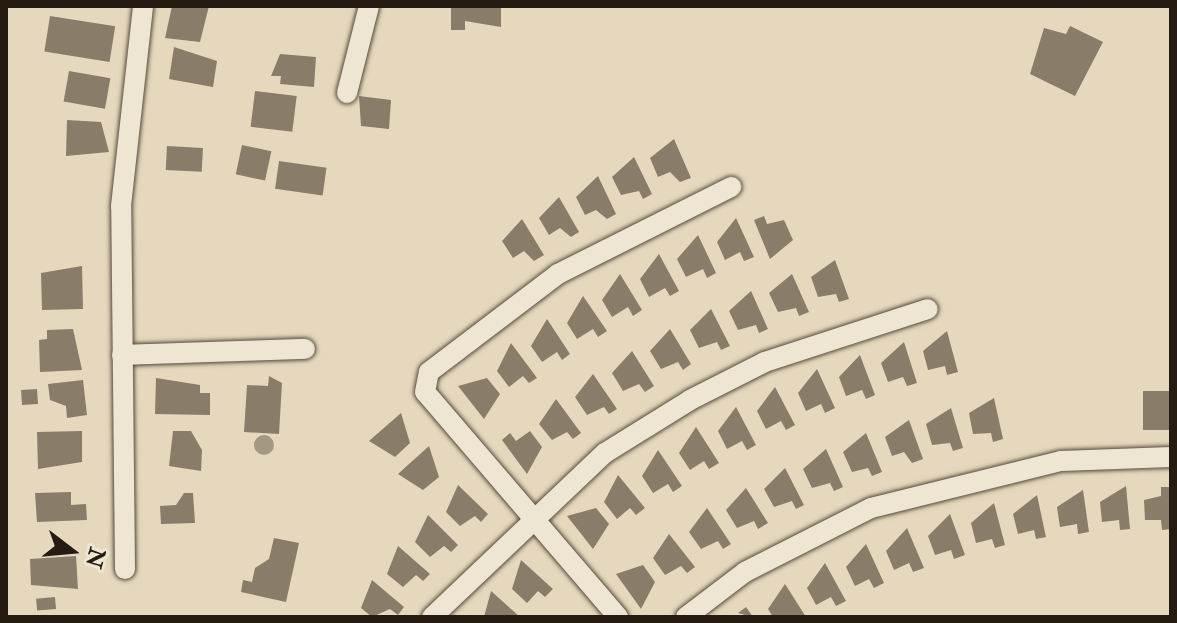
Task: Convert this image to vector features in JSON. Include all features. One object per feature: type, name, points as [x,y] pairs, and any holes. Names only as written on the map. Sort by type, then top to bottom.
[{"type":"street","points":[[125,569],[121,206],[143,6]]},
{"type":"street","points":[[347,93],[369,6]]},
{"type":"street","points":[[618,617],[425,392],[429,372],[558,274],[731,187]]},
{"type":"street","points":[[432,617],[531,516],[605,453],[690,400],[765,362],[928,309]]},
{"type":"street","points":[[122,355],[305,349]]},
{"type":"street","points":[[686,617],[745,572],[871,508],[1061,461],[1171,457]]},
{"type":"shaded area","points":[[260,435],[268,435],[274,445],[268,455],[260,455],[254,449],[254,441]]},
{"type":"building","points":[[172,6],[209,6],[200,42],[165,38]]},
{"type":"building","points":[[451,6],[501,6],[501,27],[465,21],[465,30],[451,30]]},
{"type":"building","points":[[50,16],[115,26],[110,62],[44,52]]},
{"type":"building","points":[[1070,26],[1103,42],[1075,96],[1030,74],[1044,28],[1066,34]]},
{"type":"building","points":[[174,47],[217,61],[213,87],[169,79]]},
{"type":"building","points":[[280,54],[316,57],[314,87],[280,84],[281,76],[271,76]]},
{"type":"building","points":[[69,71],[110,78],[105,109],[64,102]]},
{"type":"building","points":[[255,91],[297,96],[292,132],[251,127]]},
{"type":"building","points":[[359,96],[391,100],[389,129],[361,126]]},
{"type":"building","points":[[67,120],[101,122],[109,152],[66,156]]},
{"type":"building","points":[[674,139],[691,178],[680,182],[670,172],[658,177],[650,158]]},
{"type":"building","points":[[242,145],[271,151],[265,181],[236,174]]},
{"type":"building","points":[[167,146],[203,148],[202,172],[166,170]]},
{"type":"building","points":[[634,157],[652,194],[643,199],[639,191],[621,195],[612,177]]},
{"type":"building","points":[[279,161],[327,168],[323,195],[275,189]]},
{"type":"building","points":[[598,176],[616,214],[607,219],[596,210],[585,215],[576,197]]},
{"type":"building","points":[[559,197],[579,232],[571,237],[560,228],[549,235],[539,218]]},
{"type":"building","points":[[764,216],[767,224],[784,220],[793,240],[770,259],[754,220]]},
{"type":"building","points":[[736,218],[754,257],[744,261],[740,252],[725,260],[717,242]]},
{"type":"building","points":[[522,219],[544,255],[534,261],[524,251],[513,258],[502,241]]},
{"type":"building","points":[[698,235],[716,273],[707,278],[703,269],[686,277],[677,259]]},
{"type":"building","points":[[659,254],[679,291],[670,296],[665,288],[649,297],[640,279]]},
{"type":"building","points":[[835,260],[849,299],[839,302],[836,294],[818,297],[811,277]]},
{"type":"building","points":[[82,266],[83,309],[42,310],[41,273]]},
{"type":"building","points":[[620,274],[642,310],[633,316],[628,307],[612,317],[602,300]]},
{"type":"building","points":[[792,274],[809,312],[799,316],[796,308],[778,312],[769,293]]},
{"type":"building","points":[[751,291],[768,329],[759,333],[756,325],[738,330],[729,311]]},
{"type":"building","points":[[583,296],[607,331],[598,337],[593,329],[577,339],[567,323]]},
{"type":"building","points":[[711,309],[730,346],[721,350],[717,342],[699,348],[690,330]]},
{"type":"building","points":[[547,319],[570,354],[562,360],[557,352],[542,362],[531,346]]},
{"type":"building","points":[[73,329],[82,370],[40,372],[39,340],[47,339],[47,330]]},
{"type":"building","points":[[670,329],[691,364],[683,370],[678,362],[661,369],[650,351]]},
{"type":"building","points":[[947,331],[958,372],[947,375],[945,366],[928,370],[923,351]]},
{"type":"building","points":[[904,342],[917,383],[907,386],[903,377],[888,382],[881,363]]},
{"type":"building","points":[[511,343],[537,378],[529,383],[523,376],[509,387],[497,371]]},
{"type":"building","points":[[632,351],[654,386],[645,392],[639,384],[623,391],[612,373]]},
{"type":"building","points":[[860,355],[875,395],[866,399],[862,390],[846,396],[839,377]]},
{"type":"building","points":[[817,369],[835,408],[825,413],[821,404],[806,411],[798,393]]},
{"type":"building","points":[[593,374],[617,409],[609,414],[604,407],[587,415],[575,397]]},
{"type":"building","points":[[269,376],[282,383],[279,434],[244,432],[247,385],[268,386]]},
{"type":"building","points":[[156,378],[200,385],[200,393],[210,393],[210,415],[155,414]]},
{"type":"building","points":[[487,378],[500,394],[484,419],[458,386]]},
{"type":"building","points":[[83,380],[87,415],[67,418],[66,406],[50,400],[48,384]]},
{"type":"building","points":[[775,387],[795,425],[786,430],[781,421],[766,429],[757,411]]},
{"type":"building","points":[[37,389],[38,404],[22,405],[21,390]]},
{"type":"building","points":[[1143,391],[1171,391],[1171,430],[1143,430]]},
{"type":"building","points":[[994,398],[1003,439],[993,442],[991,433],[973,434],[969,413]]},
{"type":"building","points":[[556,399],[581,433],[573,439],[567,432],[552,440],[539,424]]},
{"type":"building","points":[[736,407],[756,445],[747,450],[742,441],[727,449],[718,431]]},
{"type":"building","points":[[951,408],[963,448],[953,451],[950,443],[932,445],[926,424]]},
{"type":"building","points":[[401,413],[410,443],[395,457],[369,441]]},
{"type":"building","points":[[909,420],[923,459],[912,463],[904,452],[892,456],[885,437]]},
{"type":"building","points":[[696,427],[719,463],[709,469],[704,461],[690,470],[679,453]]},
{"type":"building","points":[[82,431],[82,462],[38,469],[37,432]]},
{"type":"building","points":[[173,431],[191,431],[202,450],[201,471],[169,466]]},
{"type":"building","points":[[530,431],[542,447],[527,474],[502,440],[510,433],[516,441]]},
{"type":"building","points":[[866,433],[882,472],[872,476],[868,468],[852,472],[843,452]]},
{"type":"building","points":[[429,446],[439,477],[423,490],[398,474]]},
{"type":"building","points":[[826,449],[843,487],[834,491],[830,483],[812,488],[803,469]]},
{"type":"building","points":[[658,450],[682,486],[673,492],[668,484],[653,493],[642,476]]},
{"type":"building","points":[[785,468],[804,505],[796,509],[792,501],[774,507],[764,489]]},
{"type":"building","points":[[618,475],[645,508],[636,515],[630,508],[617,519],[604,502]]},
{"type":"building","points":[[458,485],[488,514],[481,522],[475,516],[460,526],[446,512]]},
{"type":"building","points":[[1126,486],[1130,529],[1120,530],[1119,520],[1102,522],[1100,502]]},
{"type":"building","points":[[1161,487],[1171,487],[1171,529],[1162,530],[1161,520],[1145,520],[1144,500],[1161,496]]},
{"type":"building","points":[[746,488],[768,523],[758,529],[754,521],[737,528],[726,510]]},
{"type":"building","points":[[1083,490],[1089,532],[1078,534],[1077,524],[1060,527],[1057,507]]},
{"type":"building","points":[[71,492],[71,505],[86,504],[87,520],[37,522],[35,493]]},
{"type":"building","points":[[184,493],[193,493],[195,523],[161,524],[160,506],[176,505]]},
{"type":"building","points":[[1037,495],[1046,537],[1036,539],[1034,530],[1018,534],[1013,514]]},
{"type":"building","points":[[994,503],[1005,545],[995,548],[992,539],[976,543],[971,523]]},
{"type":"building","points":[[596,508],[609,524],[593,549],[567,516]]},
{"type":"building","points":[[707,508],[731,544],[723,549],[718,541],[701,549],[689,532]]},
{"type":"building","points":[[950,514],[965,555],[954,559],[951,550],[935,555],[928,536]]},
{"type":"building","points":[[428,515],[458,545],[451,552],[444,546],[430,557],[415,542]]},
{"type":"building","points":[[907,528],[924,568],[913,572],[909,563],[894,570],[886,551]]},
{"type":"building","points":[[669,534],[695,567],[687,573],[681,566],[665,575],[653,558]]},
{"type":"building","points":[[274,538],[299,543],[286,602],[241,592],[243,580],[252,582],[255,568],[269,559]]},
{"type":"building","points":[[866,544],[884,583],[874,588],[869,579],[855,586],[846,567]]},
{"type":"building","points":[[398,546],[430,574],[423,581],[416,575],[403,587],[387,574]]},
{"type":"building","points":[[76,556],[78,589],[31,585],[30,559]]},
{"type":"building","points":[[521,560],[553,589],[545,597],[538,591],[527,603],[512,589]]},
{"type":"building","points":[[825,563],[846,601],[836,606],[831,597],[816,605],[807,588]]},
{"type":"building","points":[[643,565],[655,582],[641,609],[616,574]]},
{"type":"building","points":[[372,580],[404,607],[398,615],[390,609],[372,617],[361,608]]},
{"type":"building","points":[[785,584],[806,617],[773,617],[768,609]]},
{"type":"building","points":[[491,591],[520,617],[484,617]]},
{"type":"building","points":[[55,597],[56,609],[37,611],[36,599]]},
{"type":"building","points":[[746,607],[753,617],[738,613]]}]
